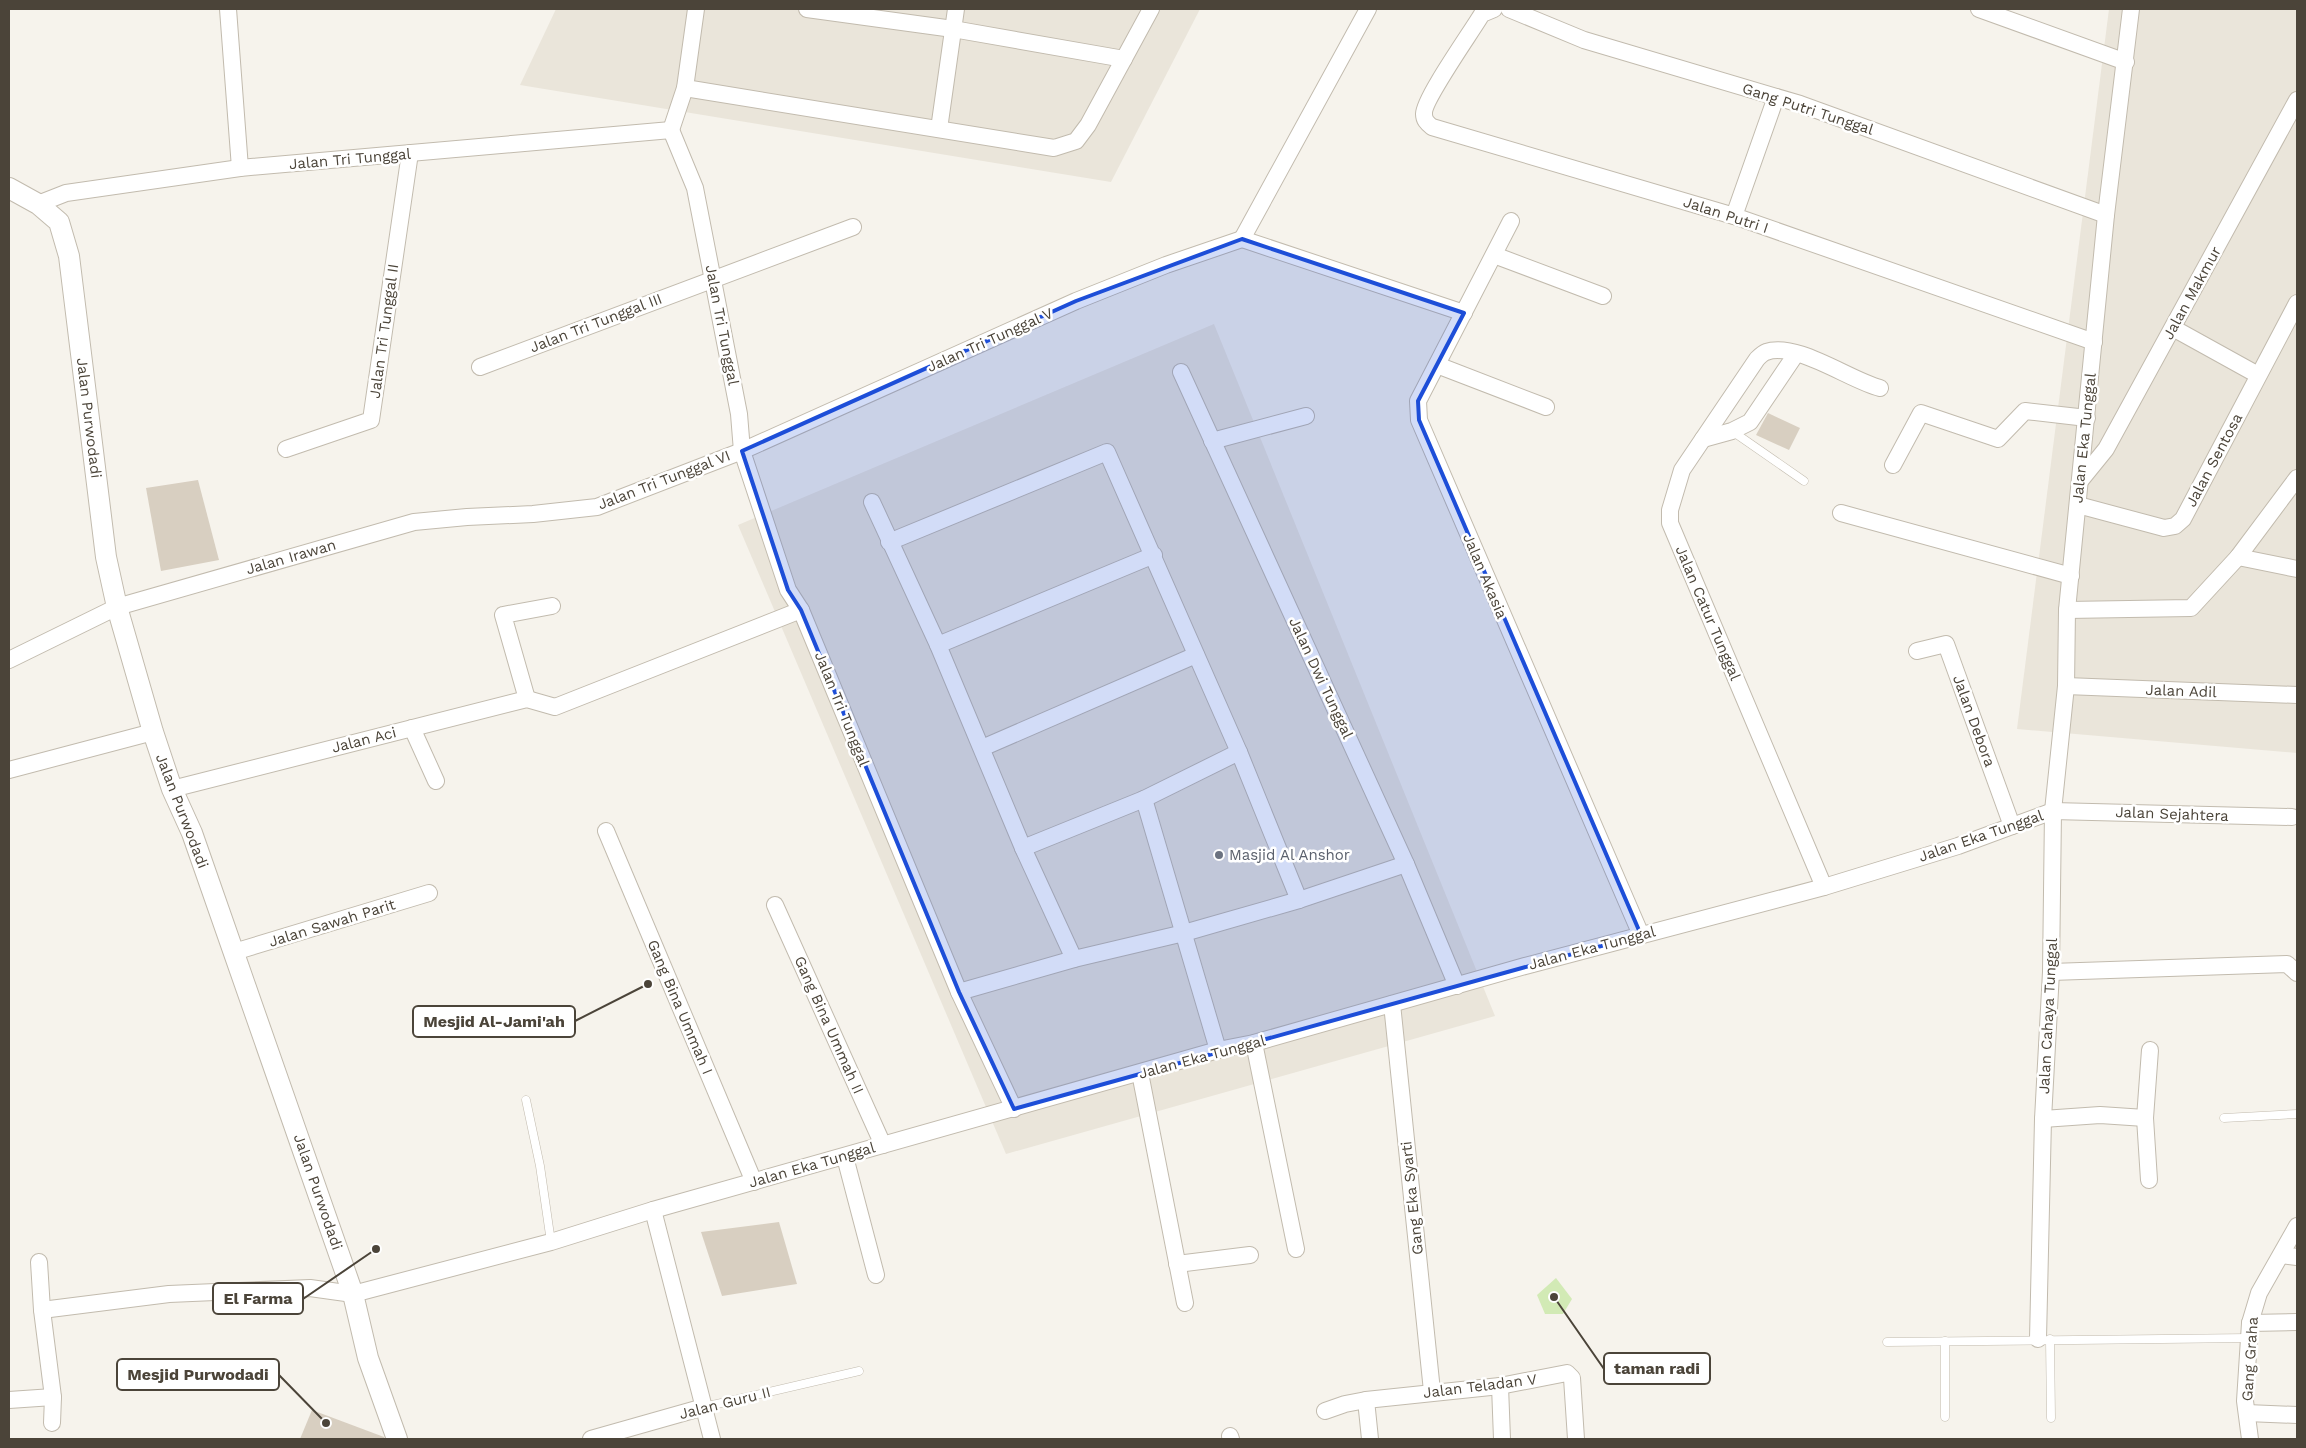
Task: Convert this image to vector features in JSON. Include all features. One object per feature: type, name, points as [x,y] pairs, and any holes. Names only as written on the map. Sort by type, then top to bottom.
[{"type":"street","points":[[228,9],[240,168]]},
{"type":"street","points":[[670,130],[685,88],[696,9]]},
{"type":"street","points":[[807,9],[954,29],[1124,59]]},
{"type":"street","points":[[939,128],[956,9]]},
{"type":"street","points":[[685,88],[1054,148],[1076,141],[1088,125],[1151,9]]},
{"type":"street","points":[[1368,9],[1242,239],[1464,313]]},
{"type":"street","name":"Jalan Putri I","points":[[1494,9],[1482,14],[1431,94],[1423,113],[1426,122],[1432,127],[1734,216],[2094,342]]},
{"type":"street","name":"Gang Putri Tunggal","points":[[1509,9],[1584,40],[1776,97],[2106,215]]},
{"type":"street","points":[[1979,9],[2126,62]]},
{"type":"street","name":"Jalan Eka Tunggal","points":[[353,1294],[551,1242],[654,1210],[845,1157],[883,1144],[1014,1109],[1218,1050],[1254,1043],[1641,935],[1824,887],[1958,846],[2053,811],[2066,686],[2067,610],[2106,215],[2131,9]]},
{"type":"street","points":[[1734,216],[1776,97]]},
{"type":"street","name":"Jalan Makmur","points":[[2080,481],[2106,449],[2297,100]]},
{"type":"street","name":"Jalan Tri Tunggal","points":[[19,196],[66,194],[240,168],[670,130],[695,188],[739,414],[742,451],[788,590],[801,610],[958,992],[1014,1109]]},
{"type":"street","name":"Jalan Tri Tunggal II","points":[[286,449],[371,420],[410,153]]},
{"type":"street","name":"Jalan Purwodadi","points":[[19,196],[58,222],[69,256],[106,557],[117,607],[153,732],[172,789],[192,833],[353,1294],[368,1358],[397,1439]]},
{"type":"street","name":"Jalan Akasia","points":[[1511,221],[1418,401],[1418,420],[1641,935]]},
{"type":"street","name":"Jalan Tri Tunggal III","points":[[480,367],[712,278],[853,227]]},
{"type":"street","name":"Jalan Tri Tunggal V","points":[[742,451],[1076,301],[1166,265],[1242,239]]},
{"type":"street","points":[[1494,255],[1603,296]]},
{"type":"street","name":"Jalan Sentosa","points":[[2078,506],[2164,528],[2175,526],[2183,519],[2297,303]]},
{"type":"street","points":[[2173,328],[2258,375]]},
{"type":"street","name":"Jalan Catur Tunggal","points":[[1796,354],[1786,350],[1766,352],[1757,359],[1682,470],[1670,510],[1670,523],[1824,887]]},
{"type":"street","points":[[1702,439],[1732,431],[1750,422],[1796,354],[1840,369],[1867,385],[1880,388]]},
{"type":"street","points":[[1437,365],[1546,407]]},
{"type":"street","name":"Jalan Dwi Tunggal","points":[[1181,372],[1406,864],[1457,986]]},
{"type":"street","points":[[1893,465],[1921,413],[1998,439],[2025,411],[2087,418]]},
{"type":"street","points":[[1212,440],[1306,416]]},
{"type":"street","name":"Jalan Tri Tunggal VI","points":[[467,517],[533,514],[597,507],[742,451]]},
{"type":"street","points":[[889,542],[1107,452],[1154,555],[1239,752],[1299,900]]},
{"type":"street","points":[[2067,610],[2191,608],[2238,557],[2297,478]]},
{"type":"street","points":[[872,502],[938,645],[1023,848],[1074,959]]},
{"type":"street","points":[[1842,513],[2071,576]]},
{"type":"street","name":"Jalan Irawan","points":[[9,660],[117,607],[414,522],[467,517]]},
{"type":"street","points":[[938,645],[1154,555]]},
{"type":"street","points":[[2238,557],[2297,569]]},
{"type":"street","points":[[552,606],[504,615],[527,699],[555,707],[801,610]]},
{"type":"street","name":"Jalan Debora","points":[[1917,651],[1946,644],[2012,826]]},
{"type":"street","points":[[982,748],[1196,655]]},
{"type":"street","name":"Jalan Adil","points":[[2066,686],[2297,695]]},
{"type":"street","name":"Jalan Aci","points":[[172,789],[527,699]]},
{"type":"street","points":[[412,728],[436,781]]},
{"type":"street","points":[[9,770],[153,732]]},
{"type":"street","points":[[1023,848],[1144,799],[1239,752]]},
{"type":"street","points":[[1144,799],[1218,1050]]},
{"type":"street","name":"Jalan Sejahtera","points":[[2053,811],[2292,817]]},
{"type":"street","name":"Jalan Cahaya Tunggal","points":[[2044,1339],[2043,1119],[2051,972],[2053,811]]},
{"type":"street","name":"Gang Bina Ummah I","points":[[606,831],[754,1182]]},
{"type":"street","points":[[958,992],[1074,959],[1184,933],[1299,900],[1406,864]]},
{"type":"street","name":"Jalan Sawah Parit","points":[[234,952],[429,893]]},
{"type":"street","name":"Gang Bina Ummah II","points":[[775,905],[883,1144]]},
{"type":"street","points":[[2051,972],[2287,964],[2297,973]]},
{"type":"street","name":"Gang Eka Syarti","points":[[1392,1004],[1432,1391]]},
{"type":"street","points":[[1254,1043],[1296,1249]]},
{"type":"street","points":[[2148,1180],[2145,1118],[2150,1050]]},
{"type":"street","points":[[1140,1073],[1184,1303]]},
{"type":"street","points":[[2043,1119],[2100,1115],[2145,1118]]},
{"type":"street","points":[[845,1157],[876,1275]]},
{"type":"street","points":[[654,1210],[712,1439]]},
{"type":"street","name":"Gang Graha","points":[[2250,1439],[2245,1401],[2249,1330],[2258,1293],[2289,1256],[2297,1226]]},
{"type":"street","points":[[1177,1264],[1250,1254]]},
{"type":"street","points":[[39,1262],[42,1310],[54,1397],[52,1423]]},
{"type":"street","points":[[42,1310],[169,1294],[310,1288],[353,1294]]},
{"type":"street","points":[[2249,1330],[2297,1322]]},
{"type":"street","name":"Jalan Teladan V","points":[[1325,1411],[1345,1404],[1366,1400],[1432,1391],[1500,1386],[1567,1373],[1572,1378],[1576,1439]]},
{"type":"street","points":[[1500,1386],[1502,1439]]},
{"type":"street","points":[[9,1400],[54,1397]]},
{"type":"street","points":[[1366,1400],[1370,1439]]},
{"type":"street","name":"Jalan Guru II","points":[[591,1439],[704,1407]]},
{"type":"street","points":[[2247,1412],[2297,1415]]},
{"type":"lane","points":[[1732,431],[1804,481]]},
{"type":"lane","points":[[526,1100],[540,1166],[551,1242]]},
{"type":"lane","points":[[2224,1118],[2297,1114]]},
{"type":"lane","points":[[1888,1342],[2044,1339],[2249,1330]]},
{"type":"lane","points":[[2044,1339],[2051,1418]]},
{"type":"lane","points":[[1945,1341],[1945,1418]]},
{"type":"lane","name":"Jalan Guru II","points":[[704,1407],[859,1371]]},
{"type":"highlighted area","points":[[1242,239],[1464,313],[1418,401],[1419,420],[1641,935],[1014,1109],[959,992],[801,610],[788,590],[742,451],[1076,301]]},
{"type":"shaded area","points":[[556,9],[1200,9],[1111,182],[520,85]]},
{"type":"shaded area","points":[[2109,9],[2297,9],[2297,753],[2017,729]]},
{"type":"shaded area","points":[[1214,324],[1495,1016],[1006,1154],[738,525]]},
{"type":"green space","points":[[1556,1278],[1572,1299],[1563,1314],[1545,1314],[1537,1295]]},
{"type":"building","points":[[1768,413],[1800,428],[1789,450],[1756,435]]},
{"type":"building","points":[[198,480],[219,560],[161,571],[146,488]]},
{"type":"building","points":[[779,1222],[797,1284],[722,1296],[701,1232]]},
{"type":"building","points":[[312,1410],[384,1437],[384,1439],[300,1439]]},
{"type":"place","name":"Masjid Al Anshor","points":[[1219,855]]},
{"type":"place","name":"Mesjid Al-Jami'ah","points":[[648,984]]},
{"type":"place","name":"El Farma","points":[[376,1249]]},
{"type":"place","name":"taman radi","points":[[1554,1297]]},
{"type":"place","name":"Mesjid Purwodadi","points":[[326,1423]]}]
